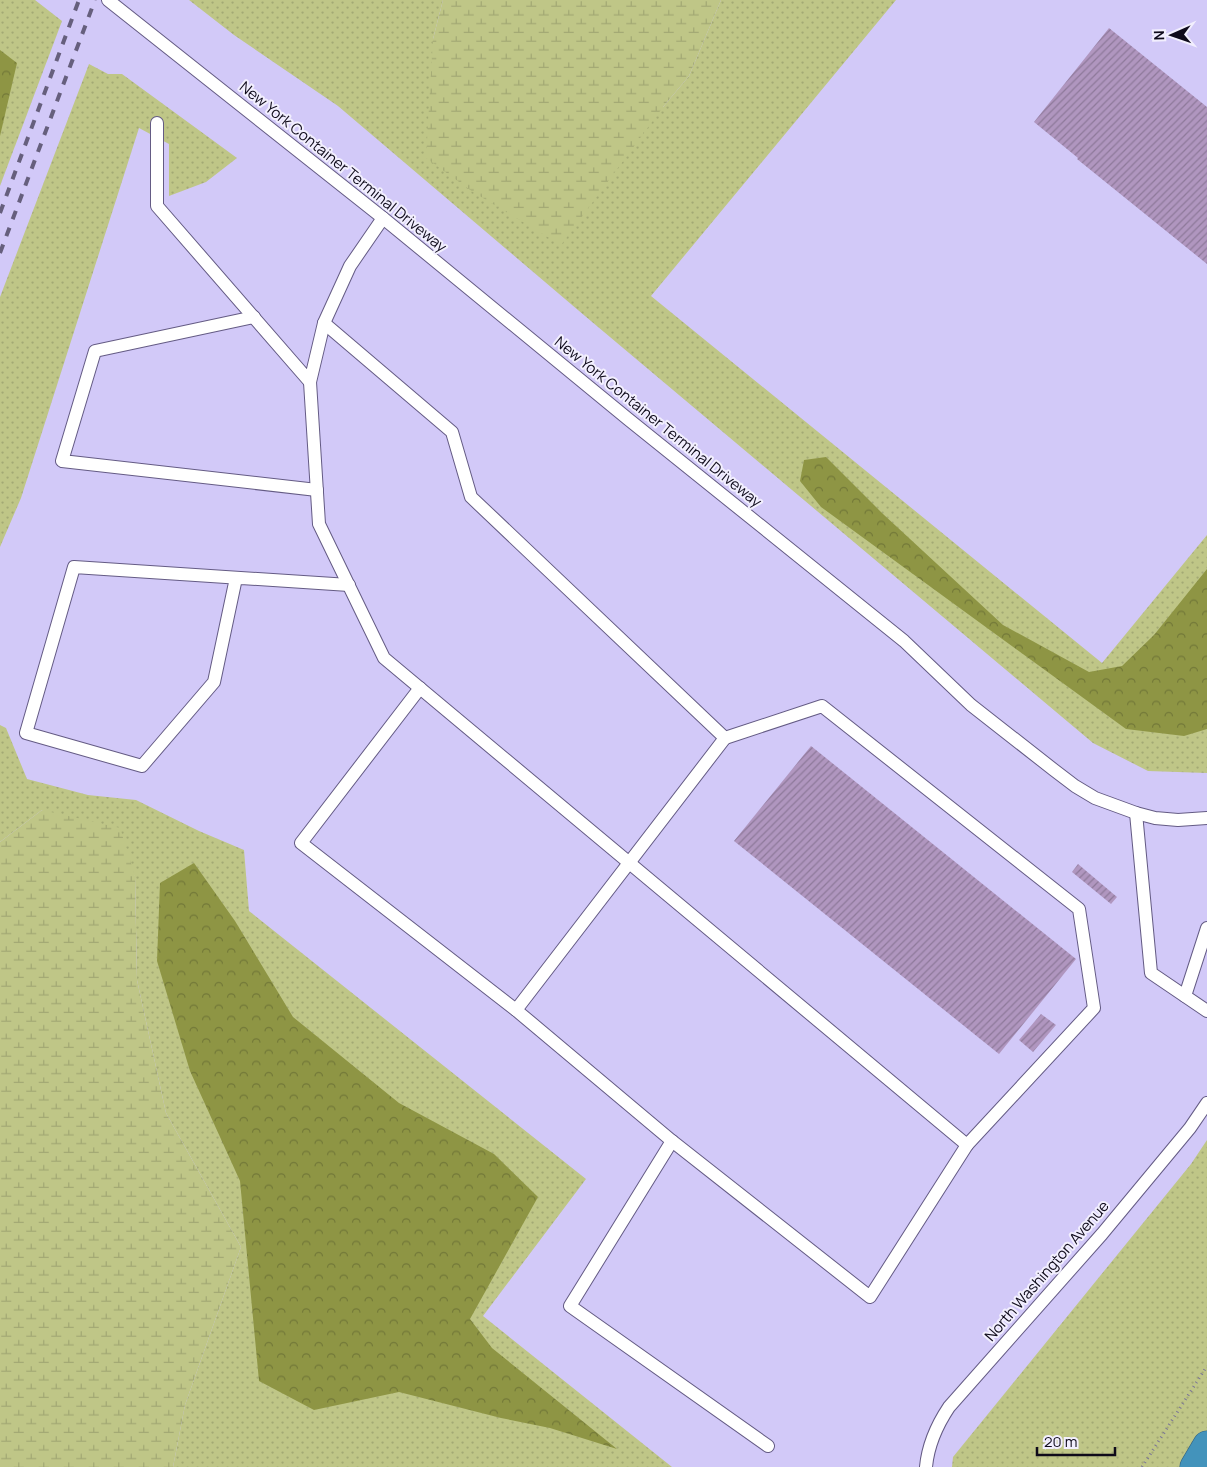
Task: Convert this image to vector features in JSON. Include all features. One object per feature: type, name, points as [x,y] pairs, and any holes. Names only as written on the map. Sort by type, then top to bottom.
[{"type":"highway","points":[[1194,1467],[1207,1445]]},
{"type":"lane","name":"New York Container Terminal Driveway","points":[[108,0],[383,218],[628,419],[904,641],[972,705],[1075,786],[1095,798],[1136,814],[1178,820],[1207,818]]},
{"type":"lane","points":[[158,123],[157,206],[310,382]]},
{"type":"lane","points":[[383,218],[350,266],[324,323],[310,382],[319,524],[384,658],[967,1144]]},
{"type":"lane","points":[[254,318],[95,351],[62,461],[317,490]]},
{"type":"lane","points":[[324,323],[452,432],[471,497],[725,738]]},
{"type":"lane","points":[[236,578],[214,682],[142,766],[26,733],[74,567],[236,578],[349,586]]},
{"type":"lane","points":[[420,688],[301,843],[516,1010],[672,1141],[870,1297],[967,1144],[1094,1008],[1079,909],[822,706],[725,738],[516,1010]]},
{"type":"lane","points":[[1136,814],[1151,973],[1207,1010]]},
{"type":"lane","points":[[1185,996],[1207,928]]},
{"type":"lane","name":"North Washington Avenue","points":[[926,1467],[929,1448],[934,1434],[949,1407],[1102,1234],[1190,1128],[1207,1103]]},
{"type":"lane","points":[[672,1141],[570,1306],[768,1446]]},
{"type":"path","points":[[1142,1467],[1207,1366]]},
{"type":"green space","points":[[0,0],[35,0],[62,21],[0,186]]},
{"type":"green space","points":[[189,0],[443,0],[433,39],[663,107],[689,76],[721,0],[896,0],[651,296],[1102,663],[1207,535],[1207,773],[1148,771],[1093,743],[338,106],[234,35]]},
{"type":"green space","points":[[443,0],[721,0],[689,76],[663,107],[561,245],[473,192],[426,158],[433,39]]},
{"type":"green space","points":[[0,50],[17,63],[0,136]]},
{"type":"green space","points":[[89,64],[108,74],[122,74],[237,158],[206,182],[169,196],[169,144],[139,128],[21,498],[0,547],[0,297]]},
{"type":"green space","points":[[826,457],[883,514],[1003,625],[1089,672],[1122,666],[1154,635],[1207,569],[1207,729],[1184,736],[1126,729],[821,507],[800,481],[804,460]]},
{"type":"green space","points":[[0,725],[6,728],[27,779],[88,795],[136,800],[199,831],[244,850],[249,911],[586,1179],[483,1316],[672,1467],[173,1467],[185,1405],[241,1247],[166,1113],[137,980],[135,876],[42,810],[0,842]]},
{"type":"green space","points":[[42,810],[120,828],[135,876],[137,980],[166,1113],[241,1247],[185,1405],[173,1467],[0,1467],[0,842]]},
{"type":"green space","points":[[194,863],[235,921],[293,1017],[399,1103],[494,1154],[538,1197],[470,1319],[492,1348],[617,1449],[550,1428],[501,1418],[399,1392],[314,1410],[259,1381],[240,1181],[190,1071],[157,961],[160,883]]},
{"type":"green space","points":[[1207,1140],[1207,1462],[1204,1467],[952,1467],[953,1457],[1191,1164]]},
{"type":"building","points":[[1109,28],[1207,107],[1207,264],[1034,122]]},
{"type":"building","points":[[811,746],[1076,959],[999,1054],[734,841]]},
{"type":"building","points":[[1078,864],[1117,897],[1111,904],[1072,872]]},
{"type":"building","points":[[1041,1014],[1056,1025],[1033,1052],[1019,1040]]},
{"type":"railway","points":[[0,213],[79,0]]},
{"type":"railway","points":[[0,253],[95,0]]}]
